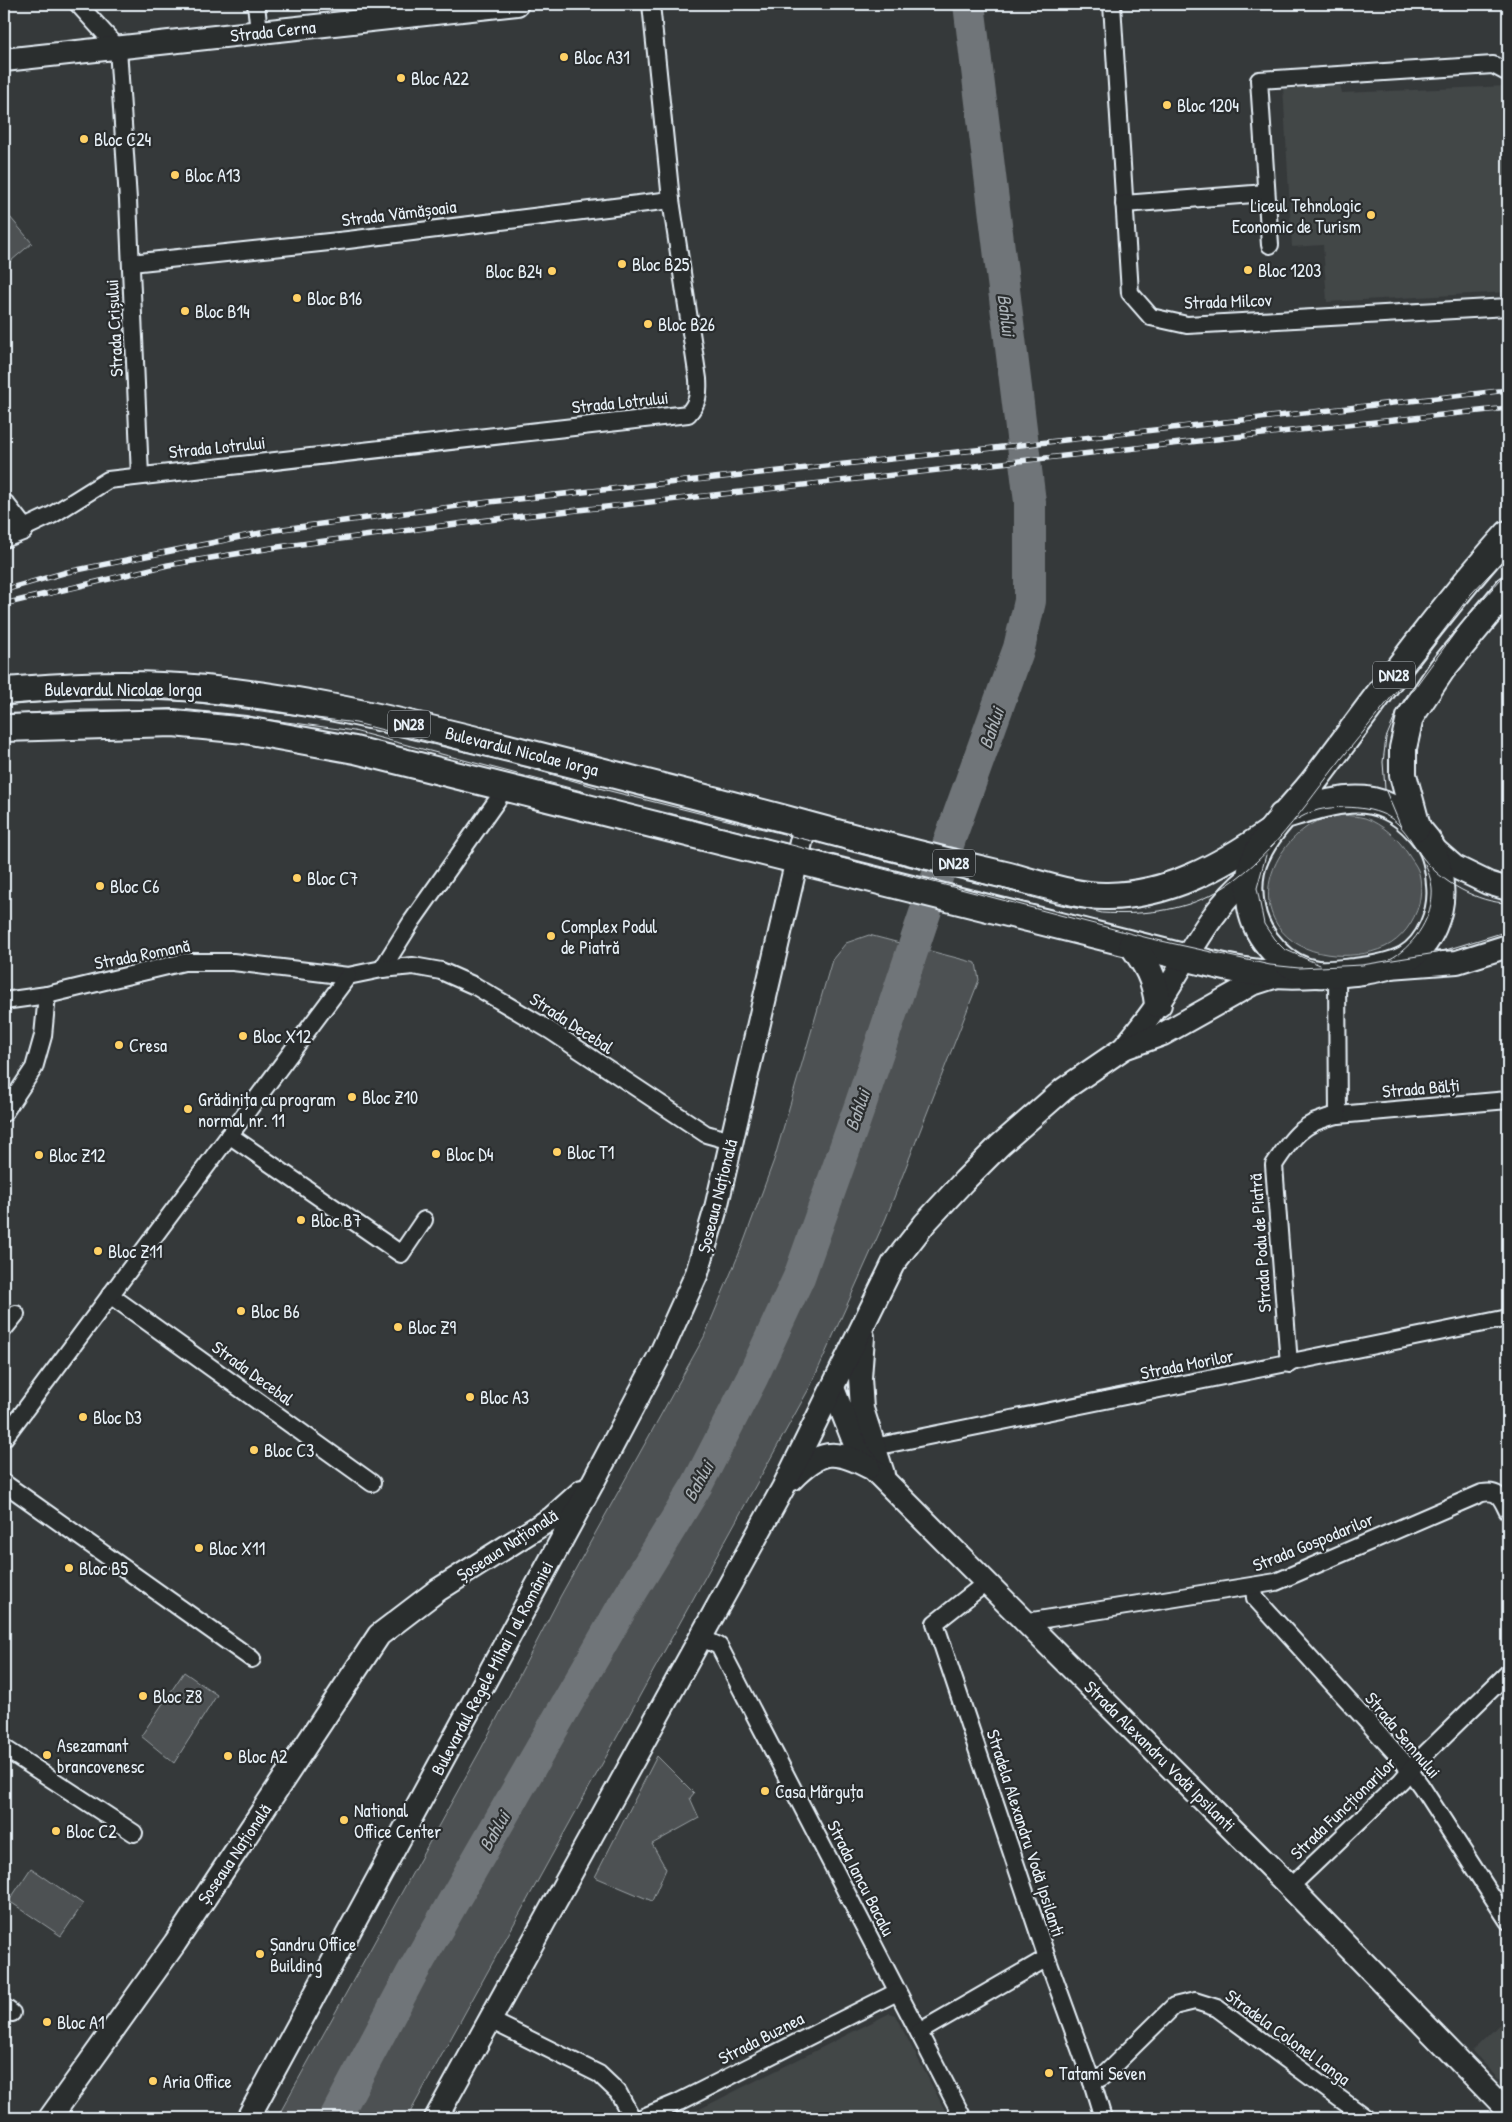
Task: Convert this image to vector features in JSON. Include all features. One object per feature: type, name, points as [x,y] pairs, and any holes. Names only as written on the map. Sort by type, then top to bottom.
[{"type":"main road","name":"Strada Cerna","points":[[4,60],[517,4]]},
{"type":"main road","points":[[4,506],[13,532]]},
{"type":"main road","name":"DN28","points":[[1327,974],[1302,970],[1285,961],[1258,930],[1251,910],[1249,878],[1256,854],[1276,824],[1315,780],[1416,646],[1508,534]]},
{"type":"main road","name":"DN28","points":[[1132,944],[1244,972],[1277,976],[1327,974],[1382,968],[1407,959],[1431,932],[1438,914],[1441,895],[1439,875],[1403,776],[1403,748],[1410,717],[1442,668],[1508,589]]},
{"type":"main road","name":"Bulevardul Nicolae Iorga","points":[[4,691],[69,686],[163,686],[221,690],[339,708],[433,729],[685,792],[884,847],[1070,891],[1104,896],[1138,894],[1160,889],[1213,868],[1238,855],[1276,824]]},
{"type":"main road","name":"Bulevardul Nicolae Iorga","points":[[4,728],[173,722],[245,730],[355,750],[1132,944]]},
{"type":"main road","name":"DN28","points":[[1276,824],[1321,803],[1343,799],[1362,800],[1380,802],[1392,807],[1425,837]]},
{"type":"main road","name":"Șoseaua Națională","points":[[50,2118],[175,1943],[379,1635],[438,1590],[552,1518],[593,1482],[660,1355],[697,1273],[716,1208],[805,825]]},
{"type":"main road","points":[[1425,837],[1455,867],[1488,883],[1508,889]]},
{"type":"main road","points":[[1124,1048],[1158,1004],[1185,958],[1233,891],[1249,878]]},
{"type":"main road","points":[[1132,944],[1149,969],[1155,984],[1158,1004]]},
{"type":"main road","points":[[1382,968],[1457,962],[1508,946]]},
{"type":"main road","points":[[436,2118],[783,1488],[834,1388],[893,1264],[925,1223],[964,1180],[1000,1145],[1064,1089],[1124,1048],[1162,1034],[1252,984],[1277,976]]},
{"type":"main road","points":[[864,1322],[860,1378],[862,1409],[878,1466]]},
{"type":"main road","name":"Strada Alexandru Vodă Ipsilanti","points":[[834,1388],[858,1452],[878,1466],[986,1582],[1290,1887],[1508,2111]]},
{"type":"main road","points":[[783,1488],[810,1461],[828,1455],[848,1456],[878,1466]]},
{"type":"main road","name":"Bulevardul Regele Mihai I al României","points":[[248,2118],[593,1482]]},
{"type":"street","points":[[78,4],[118,48]]},
{"type":"street","points":[[256,4],[259,32]]},
{"type":"street","name":"Strada Lotrului","points":[[140,476],[688,414],[695,407],[699,394],[698,379],[671,200],[651,4]]},
{"type":"street","name":"Strada Milcov","points":[[1112,4],[1130,293],[1151,317],[1187,325],[1508,307]]},
{"type":"street","name":"Strada Crișului","points":[[118,48],[131,263],[140,476]]},
{"type":"street","points":[[1270,245],[1259,80],[1493,65],[1508,73]]},
{"type":"street","points":[[1124,204],[1266,193]]},
{"type":"street","name":"Strada Vămășoaia","points":[[131,263],[348,240],[671,200]]},
{"type":"street","points":[[13,532],[52,515],[108,480],[140,476]]},
{"type":"street","points":[[382,969],[412,921],[498,799],[501,785]]},
{"type":"street","name":"Strada Romană","points":[[4,1001],[47,994],[184,962],[233,962],[348,976]]},
{"type":"street","name":"Strada Decebal","points":[[348,976],[382,969],[413,966],[441,971],[475,986],[551,1031],[706,1134],[731,1140]]},
{"type":"street","points":[[1327,974],[1338,1115]]},
{"type":"street","points":[[4,1438],[348,976]]},
{"type":"street","points":[[4,1113],[34,1068],[43,1036],[47,994]]},
{"type":"street","name":"Strada Bălți","points":[[1338,1115],[1508,1100]]},
{"type":"street","name":"Strada Podu de Piatră","points":[[1289,1364],[1274,1165],[1293,1138],[1320,1119],[1338,1115]]},
{"type":"street","points":[[229,1135],[400,1254],[424,1220]]},
{"type":"street","name":"Strada Decebal","points":[[110,1295],[372,1483]]},
{"type":"street","points":[[4,1329],[16,1314]]},
{"type":"street","name":"Strada Morilor","points":[[878,1466],[1289,1364],[1508,1318]]},
{"type":"street","points":[[4,1483],[252,1659]]},
{"type":"street","name":"Strada Gospodarilor","points":[[1026,1622],[1276,1582],[1482,1493],[1490,1492],[1497,1494],[1508,1512]]},
{"type":"street","name":"Stradela Alexandru Vodă Ipsilanti","points":[[986,1582],[935,1623],[1047,1958],[1092,2082],[1103,2118]]},
{"type":"street","name":"Strada Semnului","points":[[1254,1587],[1255,1598],[1410,1771],[1508,1922]]},
{"type":"street","name":"Strada Iancu Bacalu","points":[[702,1638],[719,1646],[963,2118]]},
{"type":"street","name":"Strada Funcționarilor","points":[[1290,1887],[1508,1674]]},
{"type":"street","points":[[4,1748],[134,1833]]},
{"type":"street","points":[[919,2032],[1047,1958]]},
{"type":"street","name":"Strada Buznea","points":[[641,2118],[679,2102],[897,1992]]},
{"type":"street","name":"Stradela Colonel Langa","points":[[1092,2082],[1102,2077],[1174,2006],[1195,2001],[1217,2008],[1366,2118]]},
{"type":"street","points":[[490,2020],[599,2074],[618,2092],[632,2118]]},
{"type":"shaded area","points":[[1340,84],[1342,93],[1508,86],[1508,292],[1327,302],[1323,245],[1292,247],[1283,86]]},
{"type":"shaded area","points":[[4,210],[32,243],[4,267]]},
{"type":"shaded area","points":[[1343,815],[1362,817],[1384,828],[1395,838],[1417,868],[1421,887],[1419,904],[1414,917],[1402,935],[1385,947],[1357,955],[1327,954],[1312,951],[1299,945],[1287,937],[1278,926],[1271,911],[1268,896],[1275,866],[1282,852],[1292,840],[1317,821]]},
{"type":"shaded area","points":[[869,935],[976,963],[979,980],[886,1218],[811,1385],[407,2118],[277,2118],[481,1749],[560,1597],[704,1337],[743,1244],[774,1160],[832,960],[846,943]]},
{"type":"shaded area","points":[[184,1672],[217,1695],[174,1763],[141,1736]]},
{"type":"shaded area","points":[[657,1756],[694,1793],[690,1798],[699,1818],[652,1844],[666,1869],[652,1901],[595,1877]]},
{"type":"shaded area","points":[[31,1868],[83,1904],[61,1936],[9,1901]]},
{"type":"shaded area","points":[[890,2013],[895,2015],[949,2118],[682,2118]]},
{"type":"shaded area","points":[[1508,2016],[1508,2088],[1472,2051]]},
{"type":"waterway","name":"Bahlui","points":[[335,2118],[411,1975],[623,1606],[697,1485],[752,1378],[799,1277],[860,1106],[951,836],[1019,648],[1030,601],[1030,502],[969,4]]},
{"type":"tram line","points":[[4,706],[68,700],[167,699],[356,723],[508,762],[606,790],[1102,913],[1146,913],[1175,908],[1203,899],[1235,879],[1270,849],[1471,594],[1508,555]]},
{"type":"tram line","points":[[1401,827],[1385,789],[1383,762],[1386,738],[1397,712],[1462,623],[1508,571]]},
{"type":"tram line","points":[[4,715],[68,710],[170,710],[264,719],[354,731],[589,793]]},
{"type":"tram line","points":[[1294,821],[1315,811],[1327,808],[1346,807],[1376,811],[1392,819],[1401,827],[1423,858],[1450,883],[1473,895],[1496,902],[1508,903]]},
{"type":"tram line","points":[[669,813],[1148,938],[1270,965],[1299,968],[1362,965],[1436,953],[1508,931]]},
{"type":"tram line","points":[[1266,855],[1257,888],[1264,924],[1274,939],[1284,949],[1320,965]]},
{"type":"tram line","points":[[1390,959],[1413,941],[1428,914],[1432,891],[1425,864]]},
{"type":"railway","points":[[4,590],[67,572],[275,530],[489,502],[985,449],[1508,390]]},
{"type":"railway","points":[[4,604],[168,565],[278,547],[488,520],[1508,408]]},
{"type":"place","name":"Bloc A31","points":[[564,57]]},
{"type":"place","name":"Bloc A22","points":[[401,78]]},
{"type":"place","name":"Bloc 1204","points":[[1167,105]]},
{"type":"place","name":"Bloc C24","points":[[84,139]]},
{"type":"place","name":"Bloc A13","points":[[175,175]]},
{"type":"place","name":"Liceul Tehnologic Economic de Turism","points":[[1371,215]]},
{"type":"place","name":"Bloc B25","points":[[622,264]]},
{"type":"place","name":"Bloc 1203","points":[[1248,270]]},
{"type":"place","name":"Bloc B24","points":[[552,271]]},
{"type":"place","name":"Bloc B16","points":[[297,298]]},
{"type":"place","name":"Bloc B14","points":[[185,311]]},
{"type":"place","name":"Bloc B26","points":[[648,324]]},
{"type":"place","name":"Bloc C7","points":[[297,878]]},
{"type":"place","name":"Bloc C6","points":[[100,886]]},
{"type":"place","name":"Complex Podul de Piatră","points":[[551,936]]},
{"type":"place","name":"Bloc X12","points":[[243,1036]]},
{"type":"place","name":"Cresa","points":[[119,1045]]},
{"type":"place","name":"Bloc Z10","points":[[352,1097]]},
{"type":"place","name":"Grădinița cu program normal nr. 11","points":[[188,1109]]},
{"type":"place","name":"Bloc T1","points":[[557,1152]]},
{"type":"place","name":"Bloc D4","points":[[436,1154]]},
{"type":"place","name":"Bloc Z12","points":[[39,1155]]},
{"type":"place","name":"Bloc B7","points":[[301,1220]]},
{"type":"place","name":"Bloc Z11","points":[[98,1251]]},
{"type":"place","name":"Bloc B6","points":[[241,1311]]},
{"type":"place","name":"Bloc Z9","points":[[398,1327]]},
{"type":"place","name":"Bloc A3","points":[[470,1397]]},
{"type":"place","name":"Bloc D3","points":[[83,1417]]},
{"type":"place","name":"Bloc C3","points":[[254,1450]]},
{"type":"place","name":"Bloc X11","points":[[199,1548]]},
{"type":"place","name":"Bloc B5","points":[[69,1568]]},
{"type":"place","name":"Bloc Z8","points":[[143,1696]]},
{"type":"place","name":"Asezamant brancovenesc","points":[[47,1755]]},
{"type":"place","name":"Bloc A2","points":[[228,1756]]},
{"type":"place","name":"Casa Mărguța","points":[[765,1791]]},
{"type":"place","name":"National Office Center","points":[[344,1820]]},
{"type":"place","name":"Bloc C2","points":[[56,1831]]},
{"type":"place","name":"Șandru Office Building","points":[[260,1954]]},
{"type":"place","name":"Bloc A1","points":[[47,2022]]},
{"type":"place","name":"Tatami Seven","points":[[1049,2073]]},
{"type":"place","name":"Aria Office","points":[[153,2081]]}]
